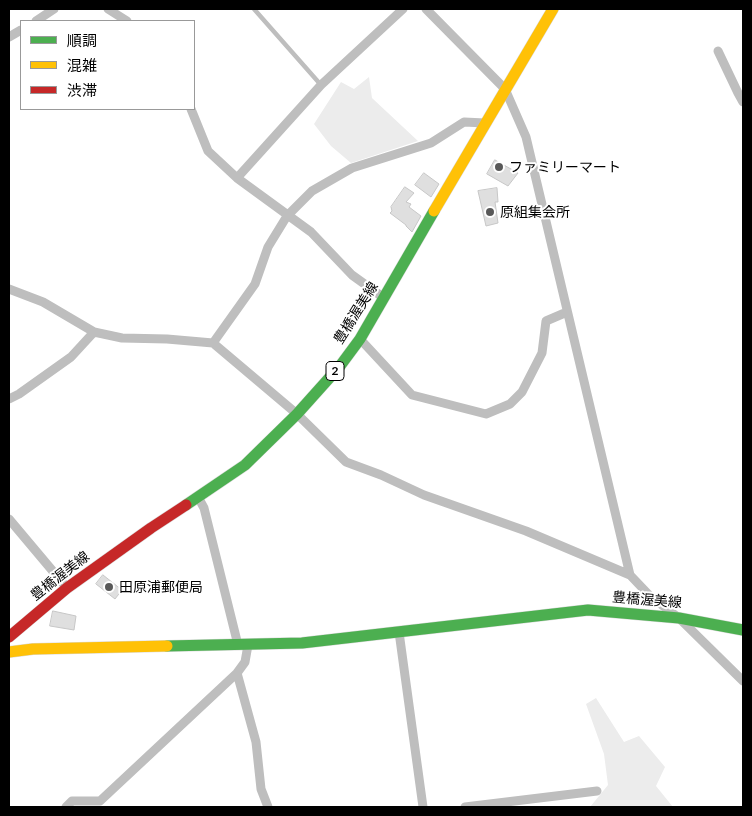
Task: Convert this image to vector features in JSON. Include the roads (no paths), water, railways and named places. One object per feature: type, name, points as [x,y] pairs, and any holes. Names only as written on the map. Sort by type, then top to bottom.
[{"type":"main road","name":"豊橋渥美線","points":[[9,637],[67,588],[151,528],[245,466],[297,414],[340,366],[360,339],[552,9]]},
{"type":"main road","name":"豊橋渥美線","points":[[9,652],[34,649],[302,643],[588,610],[680,618],[743,630]]},
{"type":"street","points":[[38,20],[54,9]]},
{"type":"street","points":[[108,9],[125,20]]},
{"type":"street","points":[[237,178],[320,85],[403,9]]},
{"type":"street","points":[[426,9],[505,89],[526,136],[630,575]]},
{"type":"street","points":[[718,51],[743,102]]},
{"type":"street","points":[[191,110],[208,151],[237,178],[311,232],[352,275],[384,298]]},
{"type":"street","points":[[213,343],[255,284],[268,247],[287,216],[312,191],[352,168],[431,143],[464,122],[485,123]]},
{"type":"street","points":[[9,289],[43,302],[94,332],[122,338],[213,343],[297,414],[346,462],[381,475],[424,495],[526,531],[630,575],[650,596],[680,618],[743,681]]},
{"type":"street","points":[[360,339],[412,395],[486,414],[510,404],[522,392],[542,353],[546,321],[567,312]]},
{"type":"street","points":[[9,399],[20,394],[71,357],[94,332]]},
{"type":"street","points":[[66,807],[72,801],[100,801],[238,673],[245,662],[243,645],[204,508],[198,497]]},
{"type":"street","points":[[9,519],[67,588]]},
{"type":"street","points":[[399,632],[423,807]]},
{"type":"street","points":[[238,673],[256,742],[261,790],[268,807]]},
{"type":"street","points":[[465,807],[597,791]]},
{"type":"lane","points":[[254,9],[320,85]]},
{"type":"place","name":"ファミリーマート","points":[[499,167]]},
{"type":"place","name":"原組集会所","points":[[490,212]]},
{"type":"place","name":"田原浦郵便局","points":[[109,587]]}]
